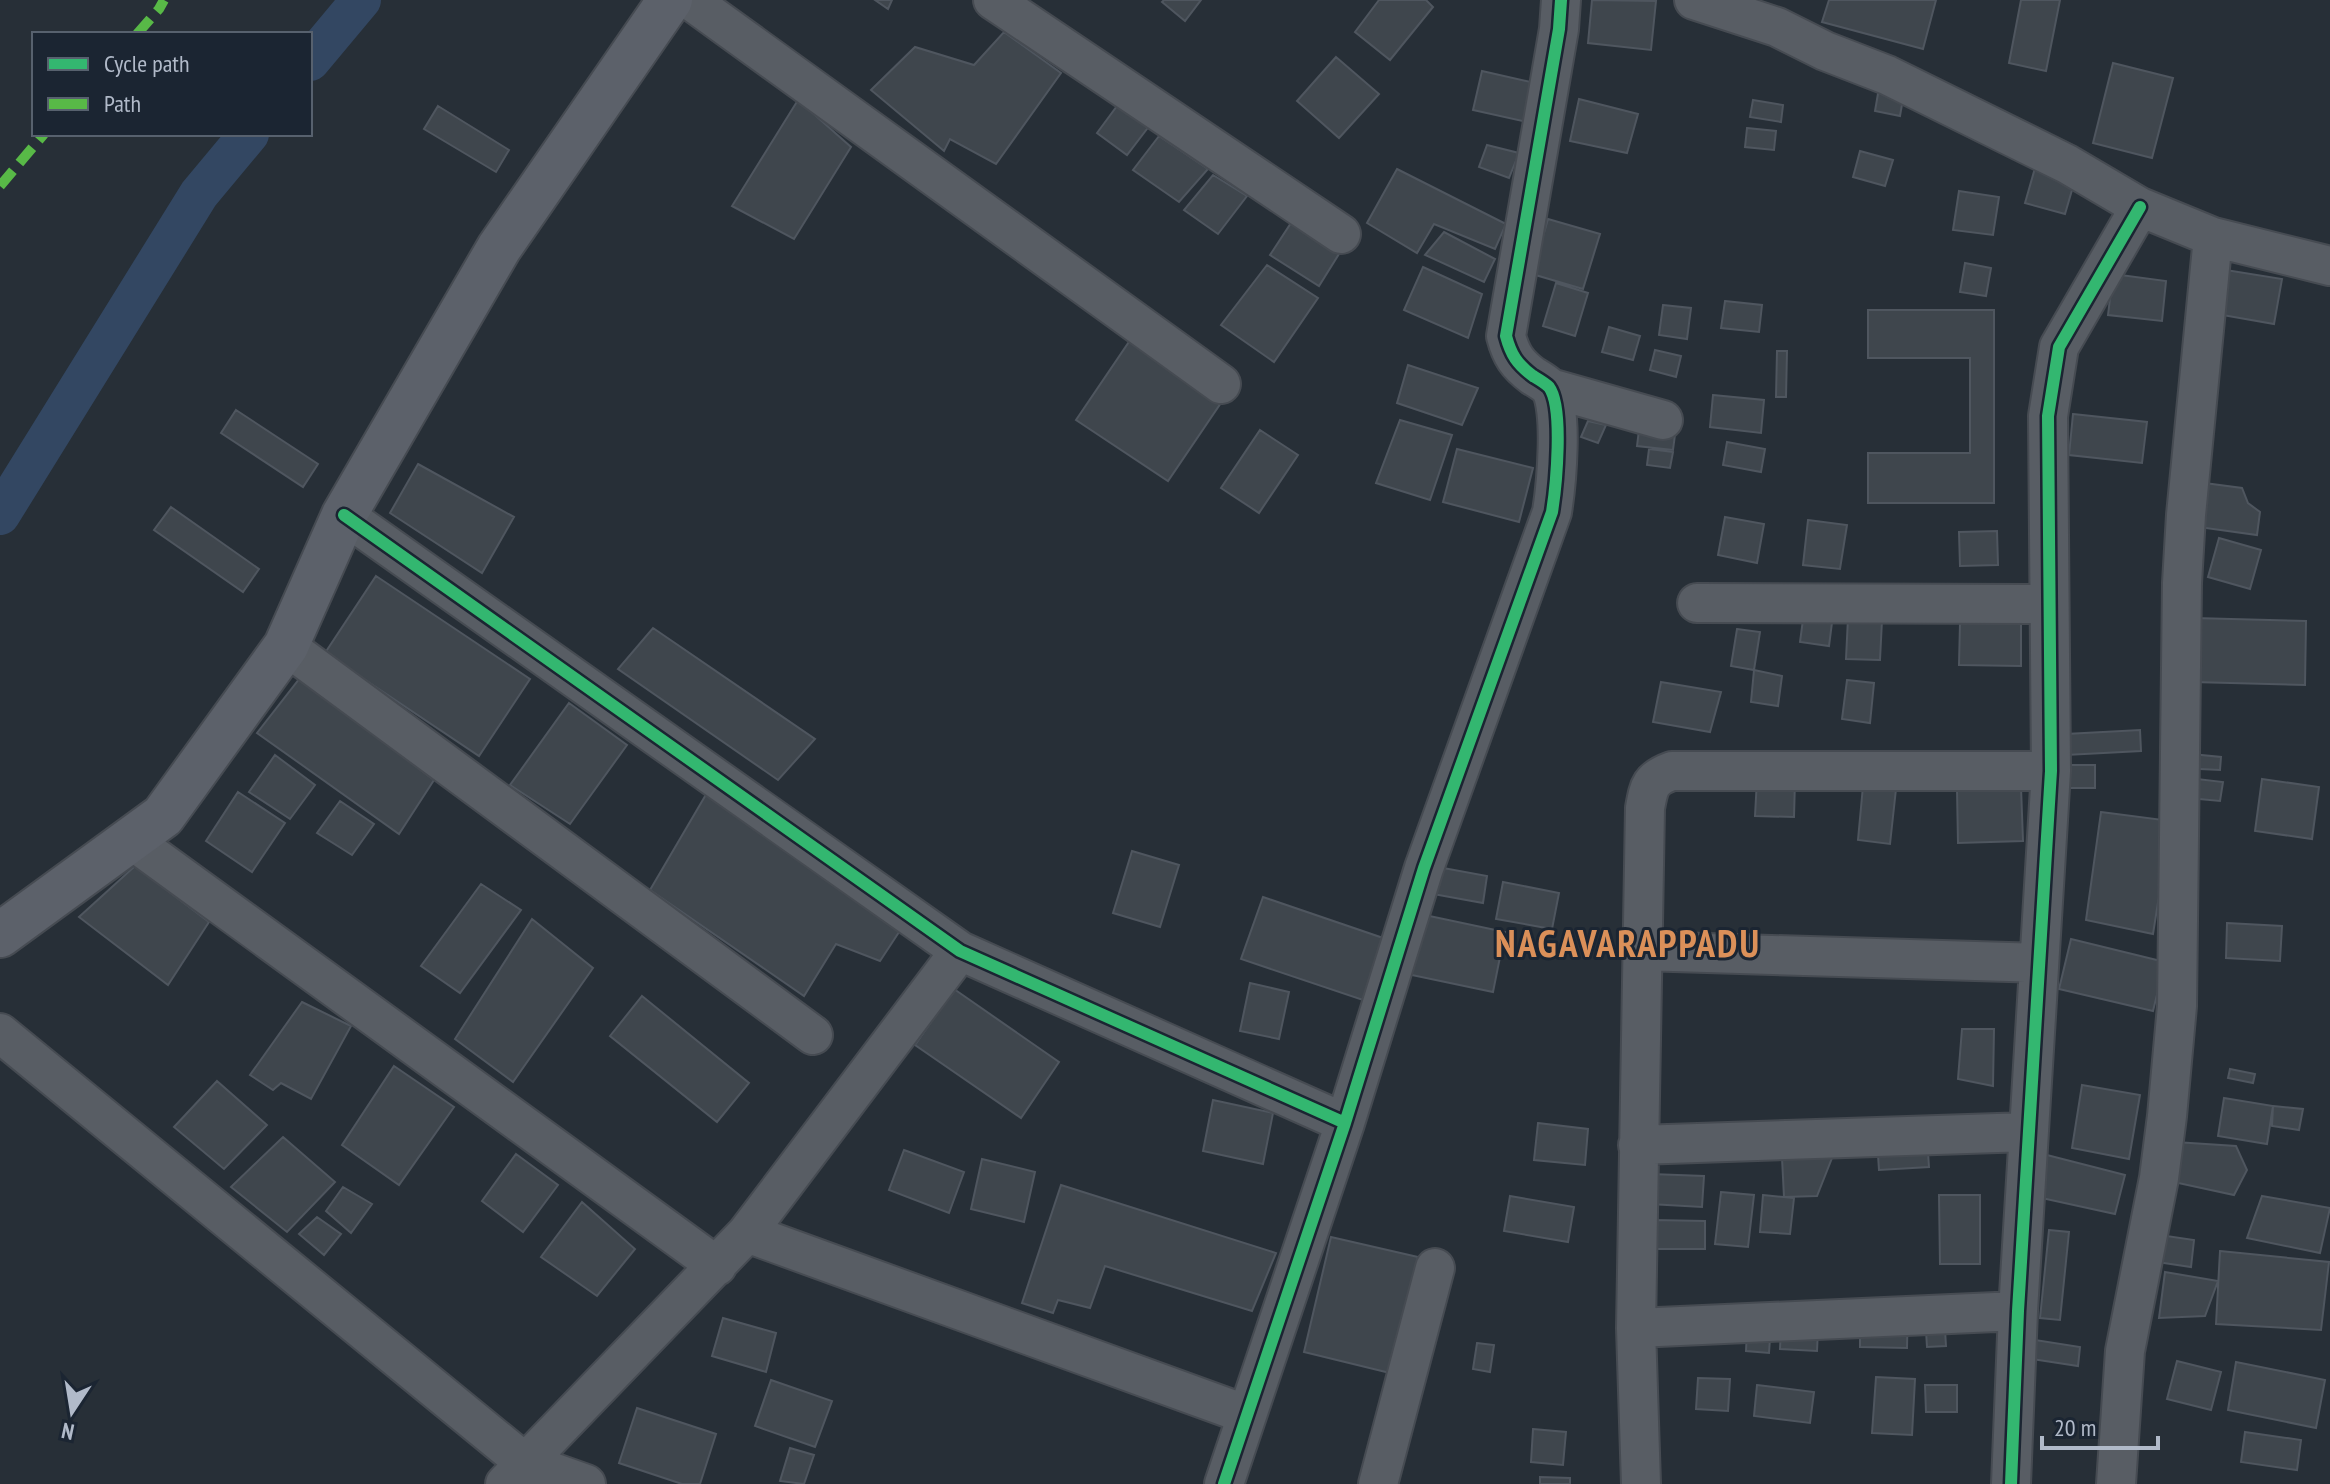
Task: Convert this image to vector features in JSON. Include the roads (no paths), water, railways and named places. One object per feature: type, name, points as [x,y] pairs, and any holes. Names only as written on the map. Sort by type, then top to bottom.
[{"type":"main road","points":[[0,935],[163,816],[286,646],[344,515],[499,248],[670,0]]},
{"type":"street","points":[[690,0],[1221,384]]},
{"type":"street","points":[[993,0],[1341,234]]},
{"type":"street","points":[[1561,0],[1559,29],[1506,336],[1511,355],[1550,388],[1663,420]]},
{"type":"street","points":[[1694,0],[1777,27],[1825,51],[1887,75],[2067,164],[2140,207],[2213,237],[2330,266]]},
{"type":"street","points":[[2011,1484],[2028,1132],[2051,771],[2048,416],[2059,347],[2140,207]]},
{"type":"street","points":[[2116,1484],[2125,1351],[2159,1178],[2177,1006],[2183,569],[2213,237]]},
{"type":"street","points":[[1224,1484],[1345,1123],[1424,868],[1552,512],[1557,478],[1556,410],[1550,388]]},
{"type":"street","points":[[344,515],[960,951],[1345,1123]]},
{"type":"street","points":[[1697,603],[2049,604]]},
{"type":"street","points":[[286,646],[813,1035]]},
{"type":"street","points":[[1641,1484],[1636,1328],[1641,951],[1648,788],[1657,777],[1672,771],[2051,771]]},
{"type":"street","points":[[130,839],[717,1266]]},
{"type":"street","points":[[515,1473],[747,1233],[960,951]]},
{"type":"street","points":[[1641,951],[2039,963]]},
{"type":"street","points":[[0,1033],[515,1473],[586,1484]]},
{"type":"street","points":[[1638,1145],[2028,1132]]},
{"type":"street","points":[[747,1233],[1245,1414]]},
{"type":"street","points":[[1378,1484],[1435,1268]]},
{"type":"street","points":[[1636,1328],[2018,1311]]},
{"type":"waterway","points":[[312,59],[361,0]]},
{"type":"waterway","points":[[0,515],[199,194],[247,136]]},
{"type":"district","name":"NAGAVARAPPADU","points":[[1628,944]]}]
